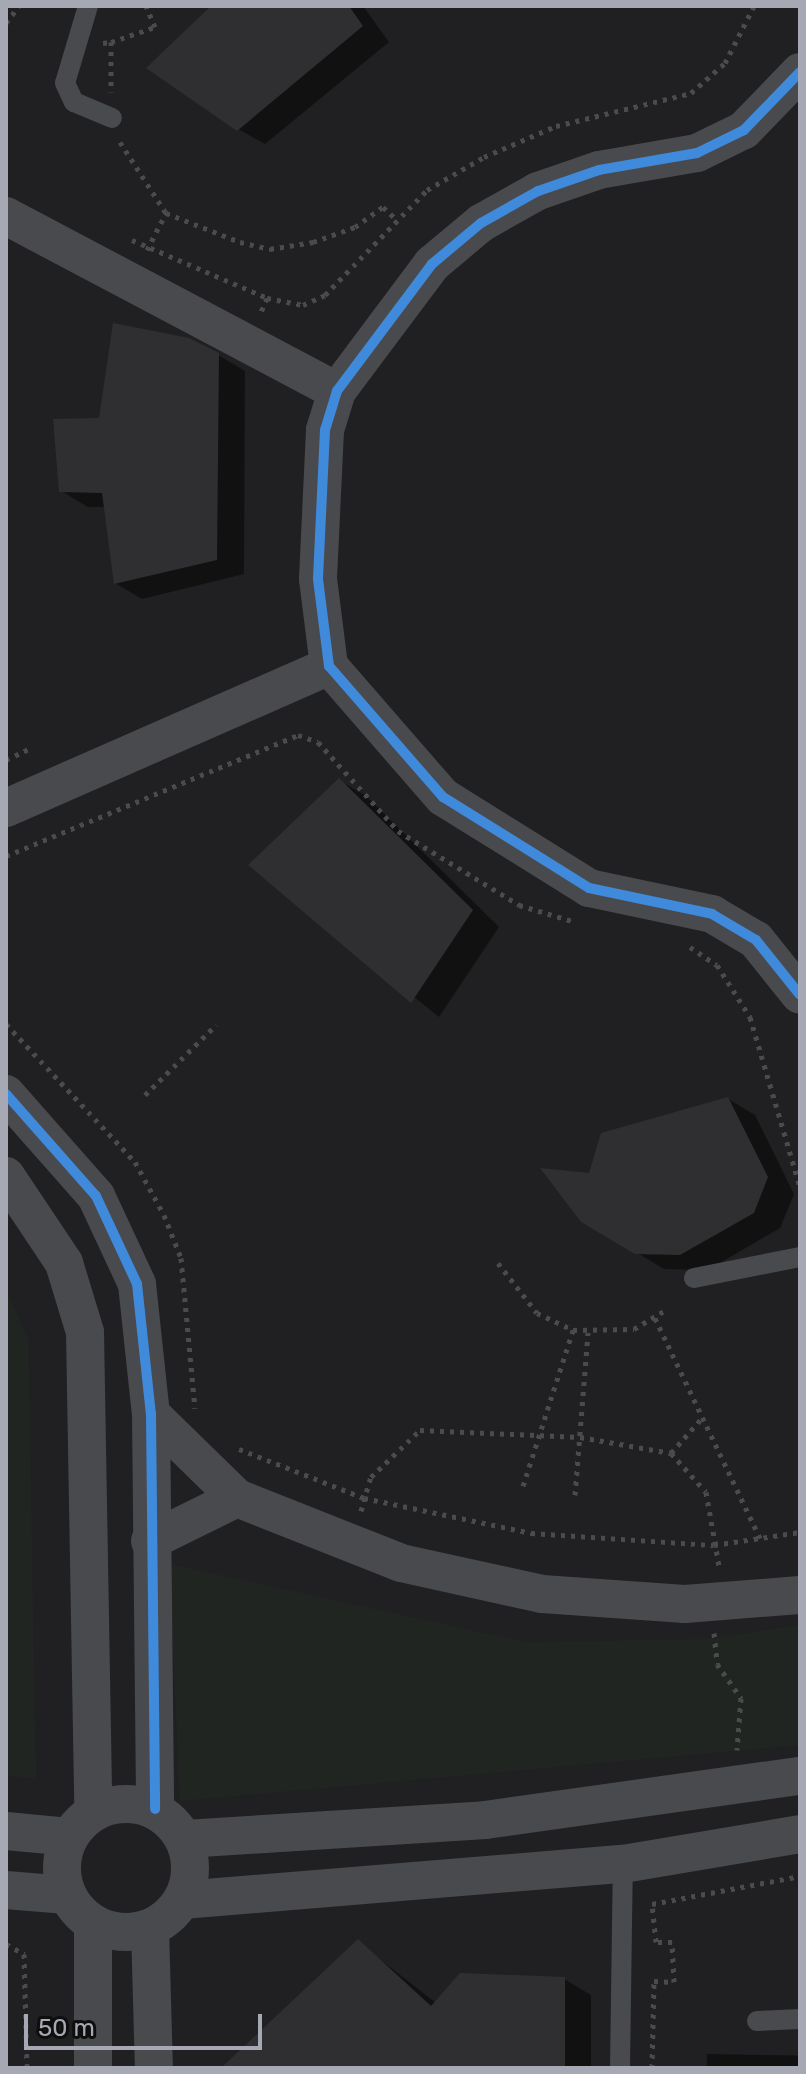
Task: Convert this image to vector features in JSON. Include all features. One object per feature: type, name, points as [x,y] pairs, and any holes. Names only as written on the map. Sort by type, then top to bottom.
[{"type":"street","points":[[800,72],[744,130],[697,153],[599,170],[538,191],[481,223],[423,274],[337,391],[319,493],[318,579],[329,666],[443,797],[520,849],[589,888],[712,914],[756,940],[800,995]]},
{"type":"street","points":[[6,216],[133,280],[337,391]]},
{"type":"street","points":[[6,808],[329,666]]},
{"type":"street","points":[[6,1094],[96,1196],[121,1240],[137,1284],[151,1414],[155,1809]]},
{"type":"street","points":[[6,1831],[81,1825],[124,1804],[155,1809],[185,1839],[190,1870],[182,1900],[150,1928],[131,1932],[93,1923],[67,1895],[62,1876],[81,1825],[85,1332],[64,1263],[13,1200]]},
{"type":"street","points":[[151,1414],[237,1498],[401,1563],[542,1594],[726,1601],[800,1595]]},
{"type":"street","points":[[150,1541],[237,1498]]},
{"type":"street","points":[[185,1839],[485,1820],[800,1776]]},
{"type":"street","points":[[182,1900],[623,1864],[800,1834]]},
{"type":"street","points":[[6,1890],[67,1895]]},
{"type":"street","points":[[93,1923],[93,2068]]},
{"type":"street","points":[[150,1928],[154,2068]]},
{"type":"lane","points":[[88,6],[73,44],[65,83],[74,102],[113,114]]},
{"type":"lane","points":[[694,1278],[800,1257]]},
{"type":"lane","points":[[620,2068],[623,1864]]},
{"type":"lane","points":[[757,2021],[800,2019]]},
{"type":"path","points":[[6,23],[19,6]]},
{"type":"path","points":[[73,44],[111,42],[155,27],[146,6]]},
{"type":"path","points":[[111,42],[113,114],[123,152],[166,213],[270,249],[355,227],[383,207],[395,218]]},
{"type":"path","points":[[133,280],[166,213]]},
{"type":"path","points":[[6,856],[298,735],[318,742],[398,831],[519,905],[584,924]]},
{"type":"path","points":[[6,760],[31,748]]},
{"type":"path","points":[[712,914],[690,947],[717,965],[750,1017],[800,1187]]},
{"type":"path","points":[[6,1024],[135,1162],[164,1215],[181,1258],[189,1388],[205,1423]]},
{"type":"path","points":[[145,1095],[216,1025]]},
{"type":"path","points":[[498,1263],[537,1313],[573,1330],[588,1333],[634,1329],[666,1310]]},
{"type":"path","points":[[655,1318],[760,1538]]},
{"type":"path","points":[[523,1486],[573,1330]]},
{"type":"path","points":[[575,1495],[588,1333]]},
{"type":"path","points":[[671,1453],[703,1418]]},
{"type":"path","points":[[352,1543],[364,1498],[386,1457],[420,1430],[580,1437],[671,1453],[706,1492],[726,1601],[712,1648],[741,1698],[744,1720],[727,1786]]},
{"type":"path","points":[[227,1442],[364,1498],[531,1533],[714,1545],[800,1532]]},
{"type":"path","points":[[652,2068],[654,1981],[674,1982],[672,1942],[656,1942],[652,1904],[800,1876]]},
{"type":"path","points":[[6,1944],[24,1954],[27,2068]]},
{"type":"shaded area","points":[[6,6],[800,6],[800,2068],[6,2068]]},
{"type":"shaded area","points":[[6,1289],[28,1339],[36,1778],[6,1776]]},
{"type":"shaded area","points":[[169,1564],[525,1642],[707,1639],[800,1625],[800,1745],[180,1801]]},
{"type":"building","points":[[211,6],[349,6],[363,26],[237,131],[146,68]]},
{"type":"building","points":[[113,323],[189,338],[219,353],[217,560],[114,584],[102,493],[59,492],[53,419],[99,418]]},
{"type":"building","points":[[339,778],[473,910],[411,1003],[248,865]]},
{"type":"building","points":[[728,1097],[768,1177],[754,1213],[680,1255],[635,1254],[581,1222],[540,1168],[589,1173],[601,1133]]},
{"type":"building","points":[[358,1939],[431,2006],[460,1973],[565,1977],[565,2068],[221,2068]]},
{"type":"cycle path","points":[[800,72],[744,130],[697,153],[599,170],[538,191],[481,223],[432,264],[337,391],[325,430],[318,579],[329,666],[443,797],[589,888],[712,914],[756,940],[800,995]]},
{"type":"cycle path","points":[[6,1094],[96,1196],[137,1284],[151,1414],[155,1809]]}]
